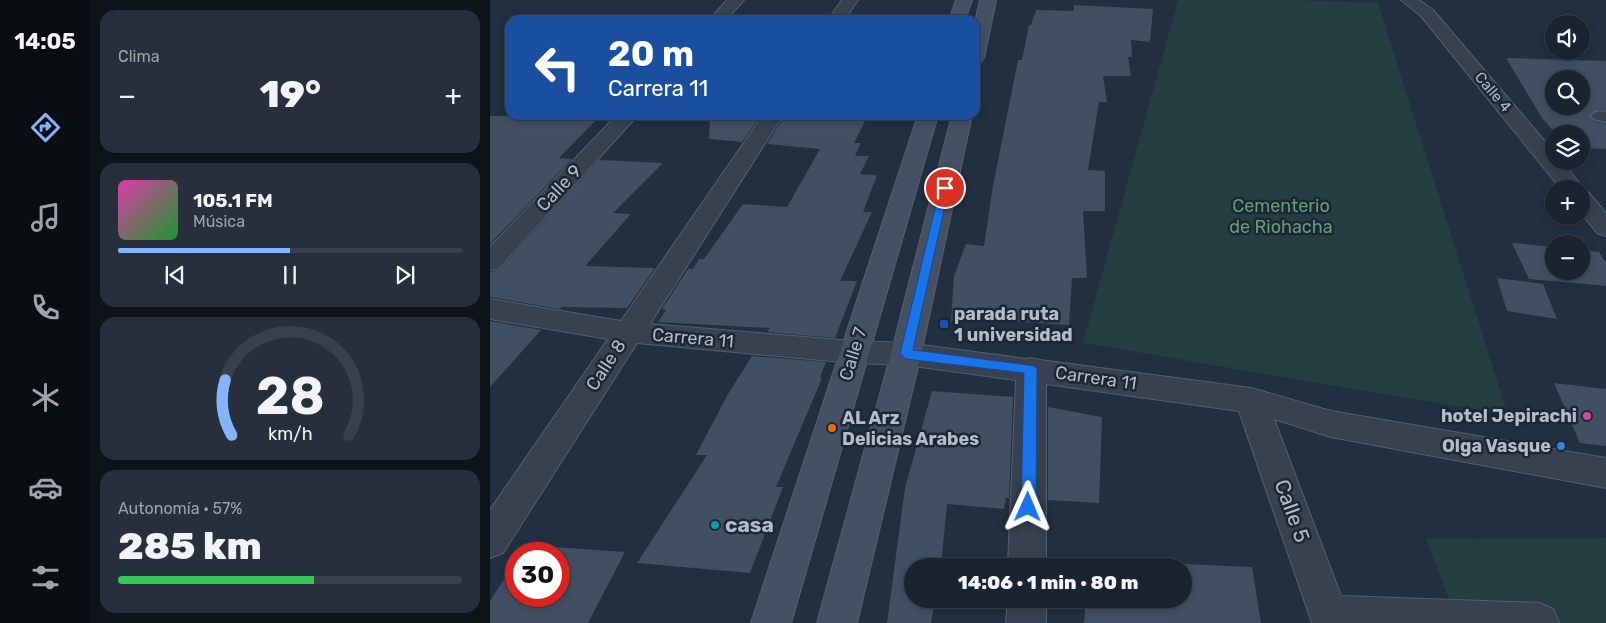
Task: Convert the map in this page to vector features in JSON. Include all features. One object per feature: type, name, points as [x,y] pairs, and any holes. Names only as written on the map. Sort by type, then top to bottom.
[{"type":"street","points":[[722,15],[736,0]]},
{"type":"street","points":[[840,15],[850,0]]},
{"type":"street","points":[[959,15],[964,0]]},
{"type":"street","points":[[980,36],[988,0]]},
{"type":"street","name":"Calle 4","points":[[1408,0],[1426,13],[1565,180]]},
{"type":"street","name":"Calle 9","points":[[490,262],[623,120]]},
{"type":"street","name":"Calle 8","points":[[490,541],[627,332],[770,120]]},
{"type":"street","name":"Calle 7","points":[[771,623],[926,120]]},
{"type":"street","points":[[837,623],[906,354],[961,120]]},
{"type":"street","points":[[1590,209],[1606,228]]},
{"type":"street","name":"Carrera 11","points":[[490,309],[627,332],[854,352],[906,354],[1031,369],[1252,400],[1331,424],[1606,473]]},
{"type":"street","points":[[1027,558],[1031,369]]},
{"type":"street","name":"Calle 5","points":[[1252,400],[1331,619]]},
{"type":"street","points":[[1026,623],[1027,608]]},
{"type":"street","points":[[1331,619],[1539,623]]},
{"type":"green space","name":"Cementerio de Riohacha","points":[[1178,0],[1296,0],[1378,3],[1508,415],[1083,343]]},
{"type":"green space","points":[[1606,538],[1606,623],[1458,623],[1426,539]]},
{"type":"building","points":[[1074,5],[1153,9],[1150,42],[1131,40],[1132,57],[1128,57],[1131,76],[1103,76],[1107,102],[1099,102],[1088,170],[1105,171],[1105,211],[1083,211],[1087,278],[1072,278],[1069,325],[1010,321],[1011,319],[951,321],[954,276],[966,244],[984,246],[993,186],[1018,60],[1022,60],[1029,25],[1031,25],[1036,10],[1074,11]]},
{"type":"building","points":[[1506,58],[1606,61],[1606,110],[1598,109],[1589,116],[1594,121],[1606,124],[1606,149],[1590,148],[1590,125],[1548,125]]},
{"type":"building","points":[[490,116],[505,116],[505,120],[596,120],[559,158],[572,159],[490,244]]},
{"type":"building","points":[[710,120],[757,120],[742,142],[709,139]]},
{"type":"building","points":[[782,120],[866,120],[854,143],[861,143],[855,156],[869,156],[860,174],[877,175],[863,212],[872,212],[840,281],[857,281],[835,338],[767,332],[770,328],[658,322],[666,310],[662,309],[688,269],[693,269],[699,259],[704,259],[743,204],[787,207],[820,149],[767,144]]},
{"type":"building","points":[[599,160],[663,163],[613,213],[631,214],[585,266],[655,268],[627,308],[562,307],[560,309],[490,297],[490,272],[500,269]]},
{"type":"building","points":[[1512,243],[1545,246],[1545,280],[1590,280],[1590,251],[1599,252],[1606,263],[1606,286],[1529,279]]},
{"type":"building","points":[[1497,278],[1543,284],[1557,319],[1507,311]]},
{"type":"building","points":[[490,321],[541,330],[490,387]]},
{"type":"building","points":[[752,356],[826,362],[820,378],[822,378],[776,487],[783,487],[750,573],[637,563],[707,455],[696,455],[728,394]]},
{"type":"building","name":"hotel Jepirachi","points":[[1554,383],[1606,389],[1606,446],[1580,443]]},
{"type":"building","points":[[932,391],[1013,397],[1009,498],[1006,498],[1004,509],[947,504],[942,558],[904,558],[904,608],[934,608],[931,623],[887,623],[905,488]]},
{"type":"building","points":[[1048,407],[1102,417],[1099,503],[1048,500]]},
{"type":"building","points":[[570,548],[625,552],[588,623],[490,623],[490,601],[505,577],[505,607],[570,607]]},
{"type":"building","points":[[1192,564],[1252,567],[1261,623],[1084,623],[1085,608],[1192,608]]},
{"type":"place","name":"parada ruta 1 universidad","points":[[944,324]]},
{"type":"place","name":"hotel Jepirachi","points":[[1587,416]]},
{"type":"place","name":"AL Arz Delicias Arabes","points":[[832,428]]},
{"type":"place","name":"Olga Vasque","points":[[1561,446]]},
{"type":"place","name":"casa","points":[[715,525]]},
{"type":"route","points":[[945,188],[906,354],[1031,369],[1028,507]]}]
